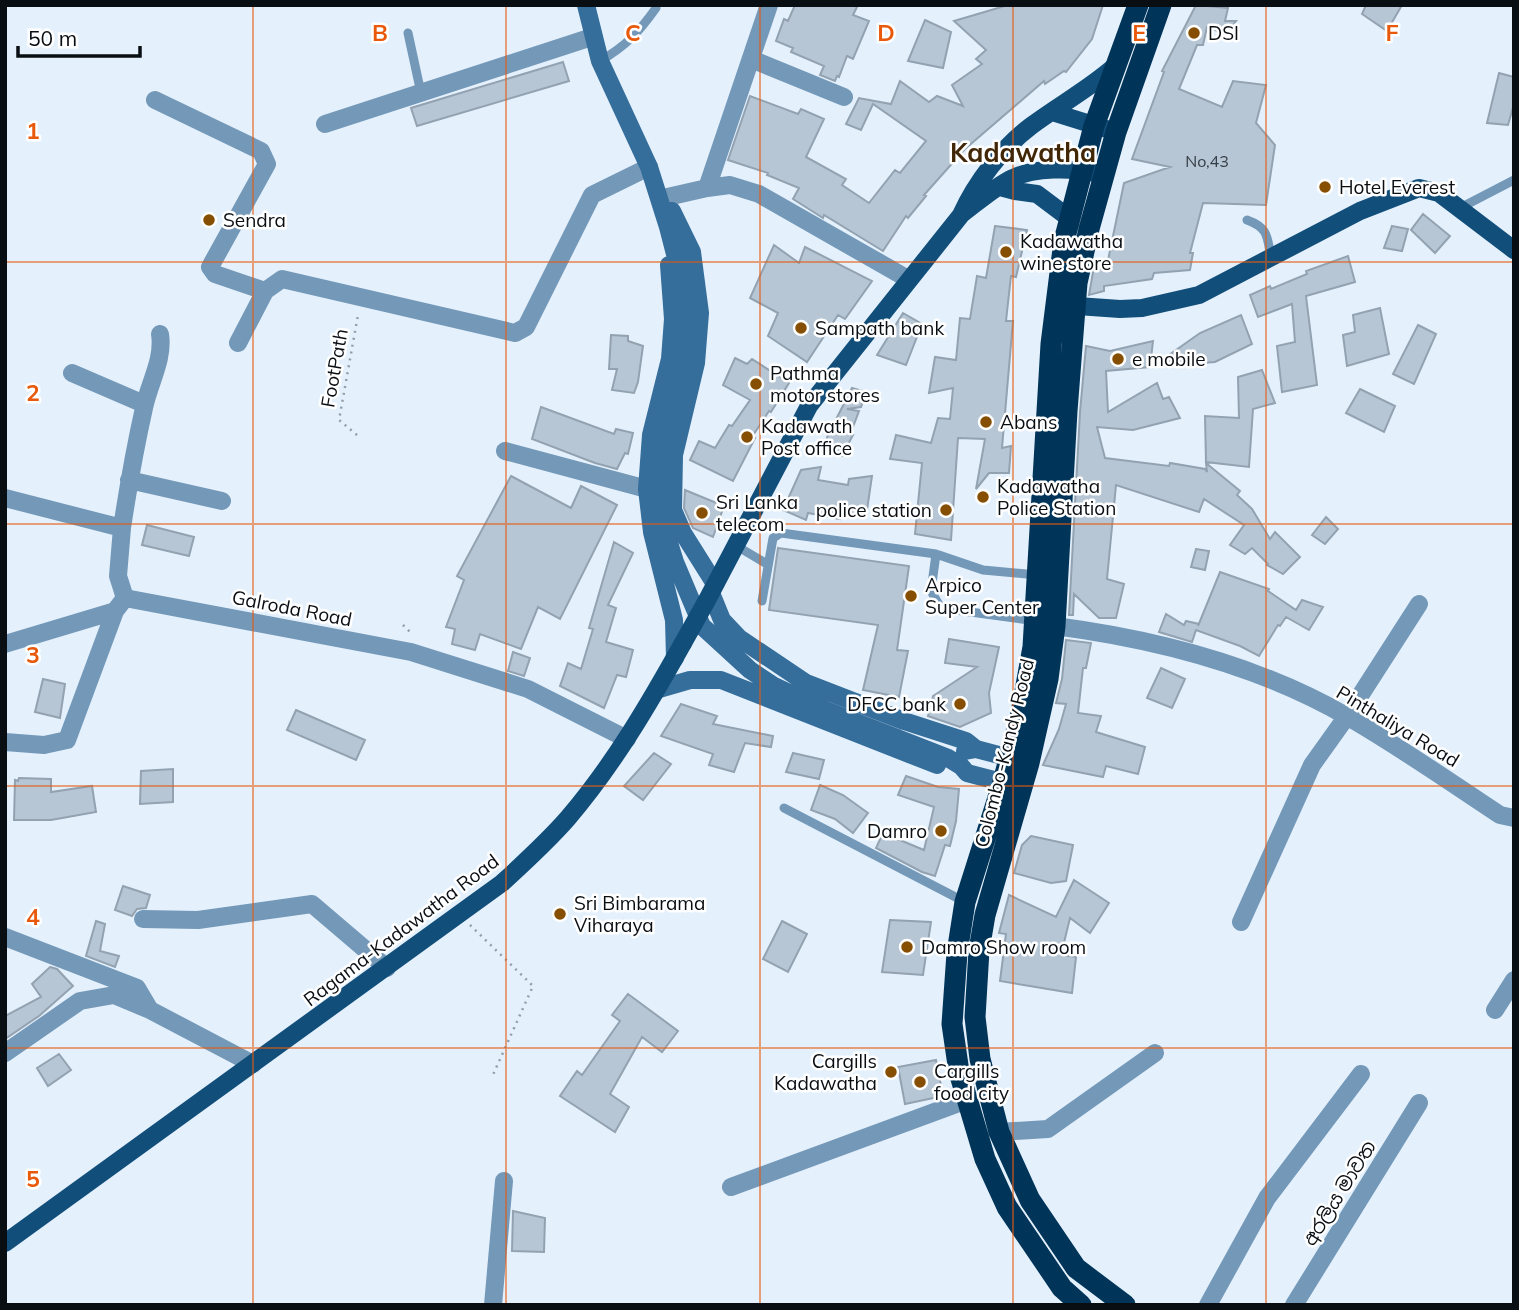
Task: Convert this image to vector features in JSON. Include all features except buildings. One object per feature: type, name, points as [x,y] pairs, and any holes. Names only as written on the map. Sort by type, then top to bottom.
[{"type":"highway","name":"Colombo-Kandy Road","points":[[1045,623],[1069,218],[1094,126],[1138,5]]},
{"type":"highway","name":"Colombo-Kandy Road","points":[[1125,1305],[1076,1268],[1030,1200],[999,1132],[980,1059],[976,1028],[979,950],[989,898],[1019,760],[1048,679],[1039,575],[1046,411],[1065,305],[1116,132],[1161,5]]},
{"type":"highway","name":"Colombo-Kandy Road","points":[[1013,784],[984,835],[965,902],[957,953],[952,1024],[959,1072],[985,1159],[1007,1207],[1062,1288],[1080,1305]]},
{"type":"main road","points":[[586,5],[600,61],[650,175],[677,256],[684,289],[686,313],[683,356],[663,447],[659,512],[675,562],[702,625],[750,670],[774,686],[825,710],[948,758],[961,766],[967,774]]},
{"type":"main road","points":[[961,215],[969,196],[1009,146],[1030,127],[1092,86],[1115,66]]},
{"type":"main road","points":[[1052,112],[1116,132]]},
{"type":"main road","points":[[961,215],[1020,175],[1081,170],[1104,175]]},
{"type":"main road","points":[[650,175],[670,205],[692,252],[700,313],[696,362],[674,454],[673,510],[722,620],[739,638],[806,683],[904,721],[966,741],[976,749],[1019,760]]},
{"type":"main road","points":[[650,175],[670,271],[673,319],[670,359],[651,435],[647,489],[652,532],[679,650]]},
{"type":"main road","points":[[1000,187],[1037,194],[1069,218]]},
{"type":"main road","points":[[1065,305],[1120,309],[1173,302],[1199,295],[1360,211],[1419,188],[1438,193],[1514,250]]},
{"type":"main road","name":"Ragama-Kadawatha Road","points":[[5,1243],[460,916],[502,883],[568,818],[627,739],[659,689],[809,406],[961,215]]},
{"type":"main road","points":[[739,658],[754,663],[801,691],[883,724],[962,752],[976,749]]},
{"type":"main road","points":[[659,689],[690,680],[721,680],[907,754],[967,774],[1013,784]]},
{"type":"street","points":[[707,188],[769,5]]},
{"type":"street","points":[[325,124],[592,37]]},
{"type":"street","points":[[751,59],[844,97]]},
{"type":"street","points":[[155,100],[261,151],[267,164],[210,267],[215,274],[265,291]]},
{"type":"street","points":[[238,343],[265,291],[282,279],[515,333],[526,327],[592,195],[650,175]]},
{"type":"street","points":[[663,198],[730,185],[760,194],[908,279]]},
{"type":"street","points":[[5,742],[44,745],[67,740],[120,604],[118,576],[129,480],[144,404],[162,349],[160,334]]},
{"type":"street","points":[[72,373],[144,404]]},
{"type":"street","points":[[505,451],[647,489]]},
{"type":"street","points":[[129,480],[222,501]]},
{"type":"street","points":[[5,498],[122,528]]},
{"type":"street","points":[[5,644],[120,604]]},
{"type":"street","name":"Galroda Road","points":[[120,604],[411,652],[528,689],[627,739]]},
{"type":"street","points":[[1241,922],[1312,765],[1419,604]]},
{"type":"street","name":"Pinthaliya Road","points":[[1045,623],[1199,655],[1267,678],[1347,716],[1500,815],[1514,818]]},
{"type":"street","points":[[143,919],[198,920],[312,904],[387,968]]},
{"type":"street","points":[[5,937],[136,988],[150,1010]]},
{"type":"street","points":[[1494,1010],[1514,981]]},
{"type":"street","points":[[5,1053],[80,1001],[114,995],[150,1010],[253,1064]]},
{"type":"street","points":[[999,1132],[1048,1129],[1155,1052]]},
{"type":"street","points":[[1208,1305],[1267,1198],[1360,1074]]},
{"type":"street","points":[[731,1187],[967,1100]]},
{"type":"street","name":"අරලිය මාවත","points":[[1294,1305],[1419,1103]]},
{"type":"street","points":[[493,1305],[504,1181]]},
{"type":"lane","points":[[600,61],[622,48],[656,8]]},
{"type":"lane","points":[[408,33],[421,93]]},
{"type":"lane","points":[[1460,208],[1514,180]]},
{"type":"lane","points":[[1248,220],[1261,225],[1265,230],[1271,258]]},
{"type":"lane","points":[[762,601],[773,538],[781,533],[936,554],[983,570],[1039,575]]},
{"type":"lane","points":[[735,545],[767,564]]},
{"type":"lane","points":[[936,554],[931,591],[941,608],[1045,623]]},
{"type":"lane","points":[[784,808],[965,902]]},
{"type":"path","name":"FootPath","points":[[357,435],[340,420],[361,298]]},
{"type":"path","points":[[460,916],[533,986],[492,1077]]},
{"type":"place","name":"DSI","points":[[1194,33]]},
{"type":"place","name":"Hotel Everest","points":[[1325,187]]},
{"type":"place","name":"Sendra","points":[[209,220]]},
{"type":"place","name":"Kadawatha wine store","points":[[1006,252]]},
{"type":"place","name":"Sampath bank","points":[[801,328]]},
{"type":"place","name":"e mobile","points":[[1118,359]]},
{"type":"place","name":"Pathma motor stores","points":[[756,384]]},
{"type":"place","name":"Abans","points":[[986,422]]},
{"type":"place","name":"Kadawath Post office","points":[[747,437]]},
{"type":"place","name":"Kadawatha Police Station","points":[[983,497]]},
{"type":"place","name":"police station","points":[[946,510]]},
{"type":"place","name":"Sri Lanka telecom","points":[[702,513]]},
{"type":"place","name":"Arpico Super Center","points":[[911,596]]},
{"type":"place","name":"DFCC bank","points":[[960,704]]},
{"type":"place","name":"Damro","points":[[941,831]]},
{"type":"place","name":"Sri Bimbarama Viharaya","points":[[560,914]]},
{"type":"place","name":"Damro Show room","points":[[907,947]]},
{"type":"place","name":"Cargills Kadawatha","points":[[891,1072]]},
{"type":"place","name":"Cargills food city","points":[[920,1082]]},
{"type":"district","name":"Kadawatha","points":[[1023,153]]}]
